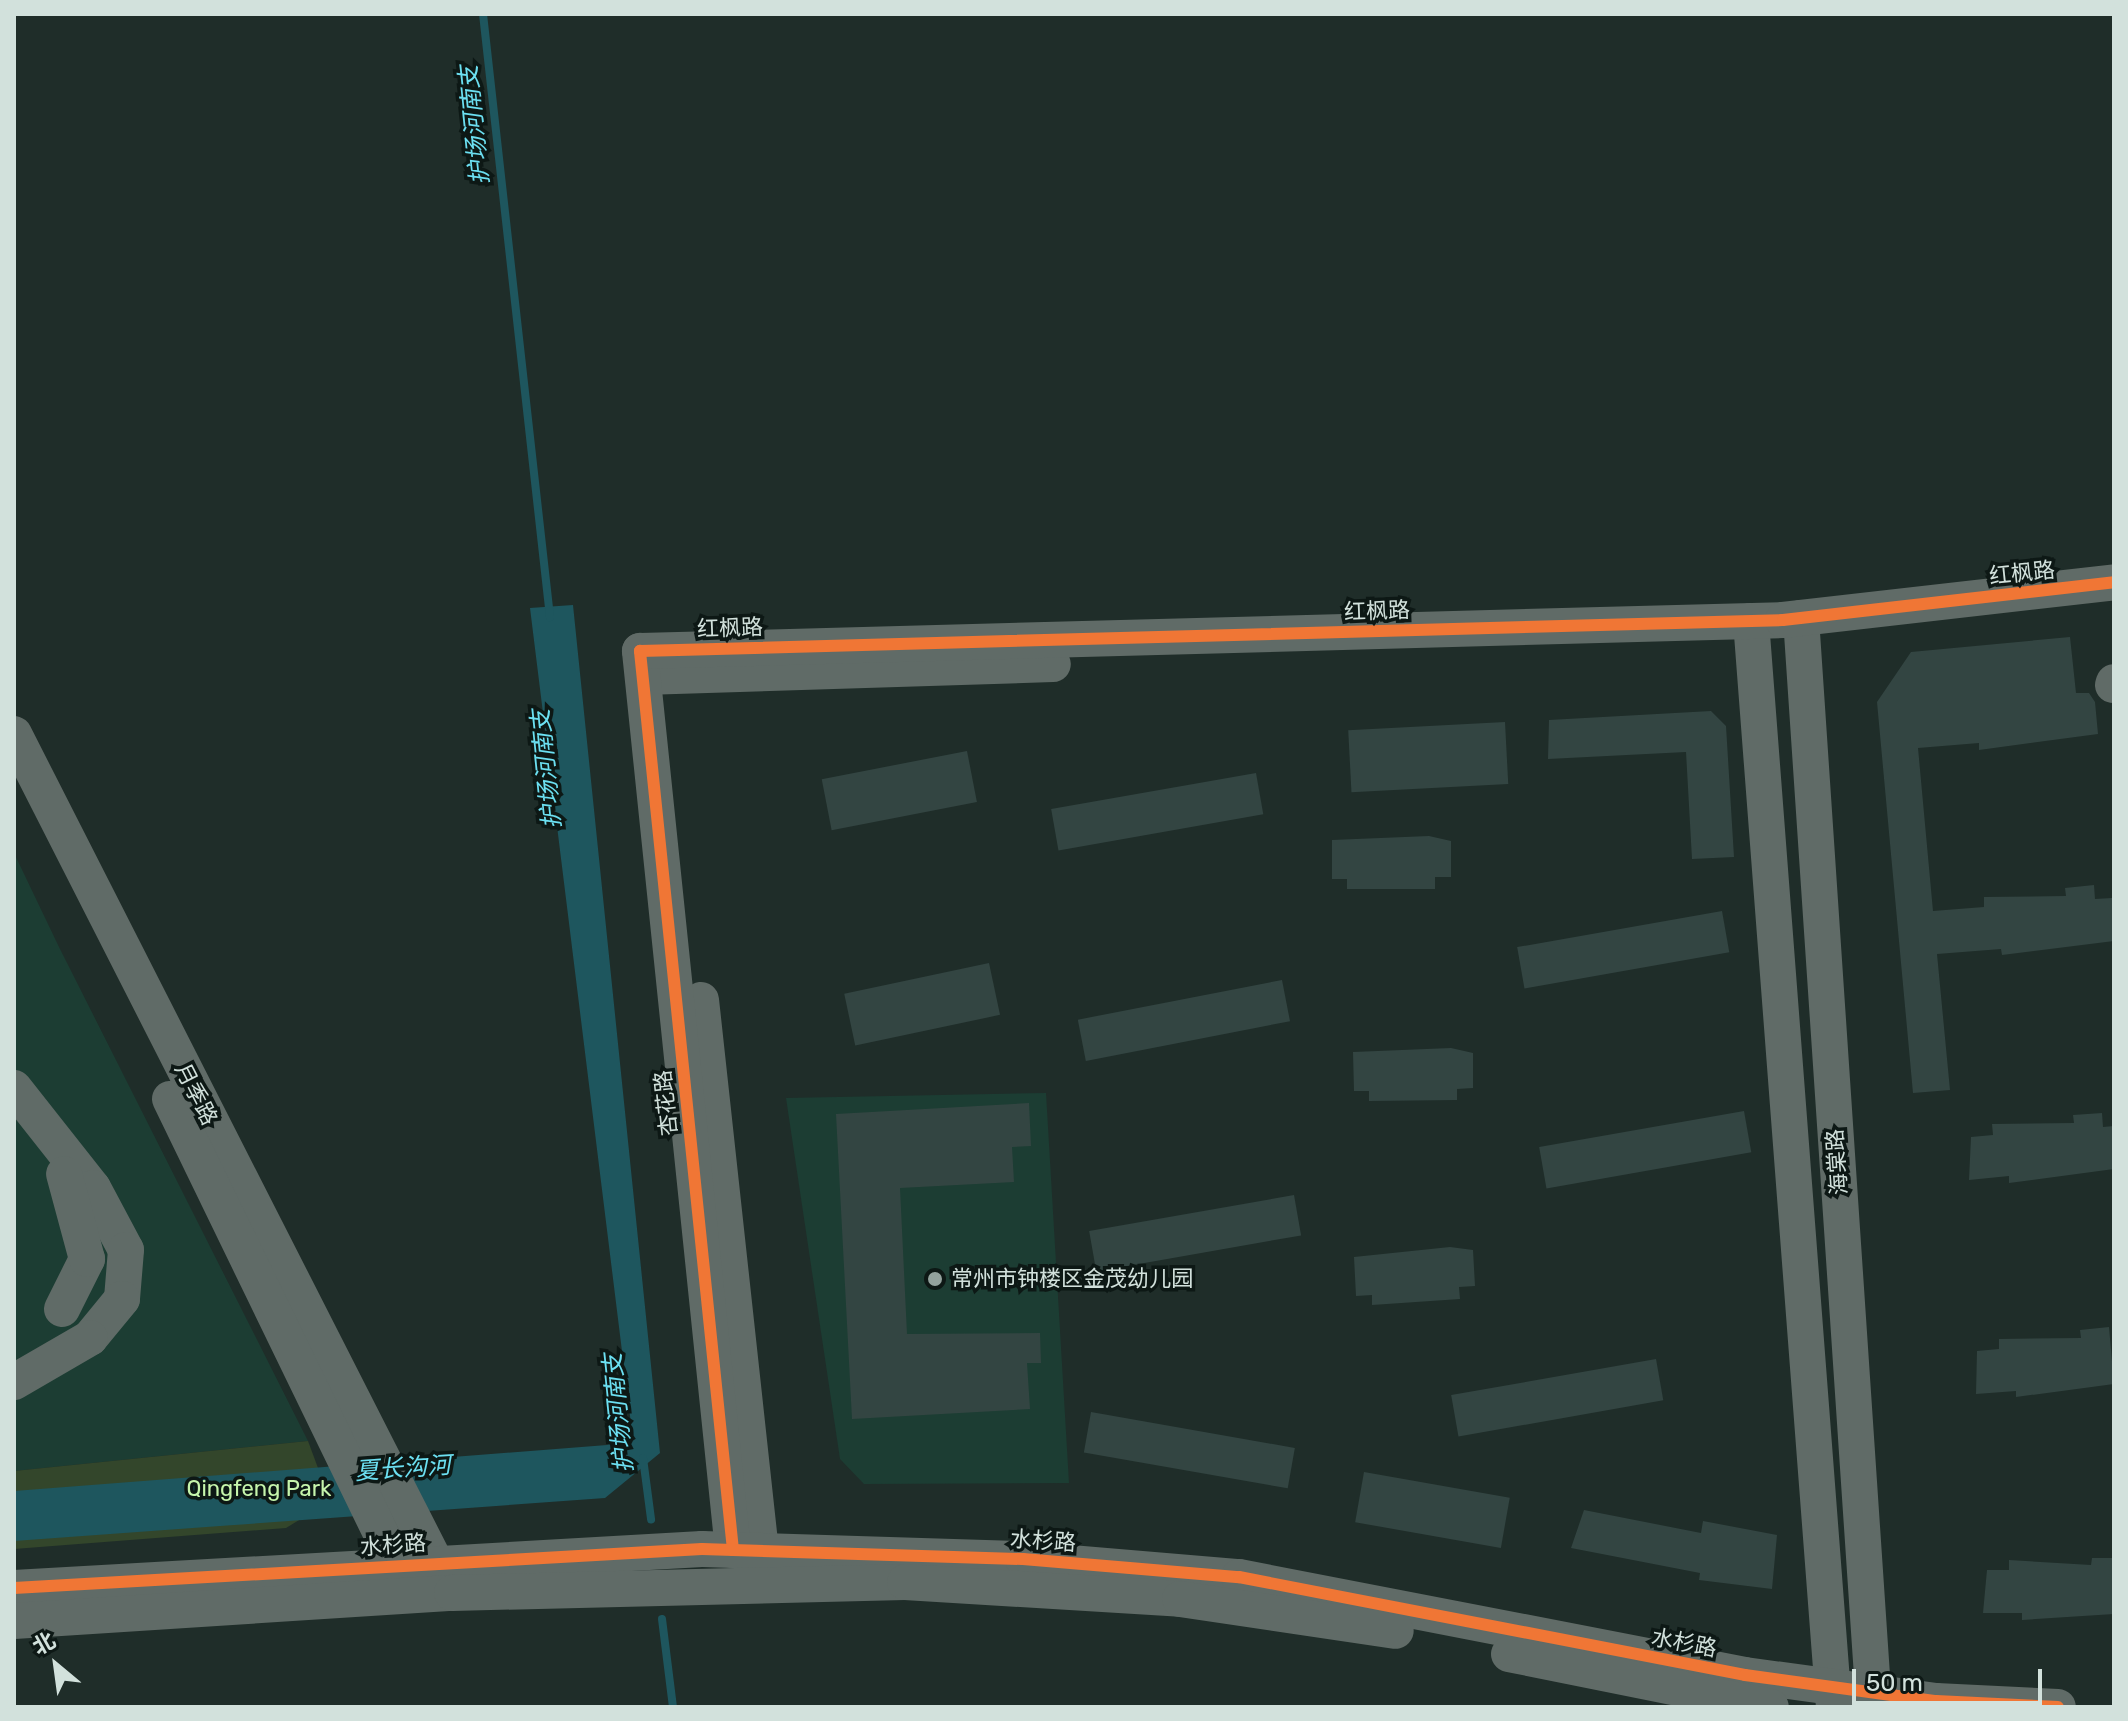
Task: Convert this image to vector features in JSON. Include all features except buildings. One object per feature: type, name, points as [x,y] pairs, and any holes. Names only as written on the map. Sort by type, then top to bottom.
[{"type":"street","name":"红枫路","points":[[1801,628],[2114,582]]},
{"type":"street","name":"红枫路","points":[[653,664],[1752,631],[2114,606]]},
{"type":"street","name":"海棠路","points":[[1801,628],[1873,1700]]},
{"type":"street","name":"海棠路","points":[[1752,631],[1834,1697]]},
{"type":"street","name":"杏花路","points":[[653,664],[747,1551]]},
{"type":"street","name":"月季路","points":[[14,734],[444,1578]]},
{"type":"street","name":"月季路","points":[[14,790],[404,1580]]},
{"type":"street","points":[[14,1088],[50,1139],[93,1188],[126,1250],[122,1299],[90,1338],[14,1382]]},
{"type":"street","points":[[50,1139],[81,1219],[87,1259],[62,1309]]},
{"type":"street","name":"水杉路","points":[[14,1588],[444,1578],[747,1551],[1023,1559],[1239,1577],[1834,1697],[2058,1707]]},
{"type":"street","name":"水杉路","points":[[444,1578],[905,1582],[1180,1599],[1409,1633],[1771,1707]]},
{"type":"street","name":"水杉路","points":[[14,1621],[404,1580]]},
{"type":"shaded area","points":[[14,853],[59,947],[308,1441],[14,1471]]},
{"type":"shaded area","name":"常州市钟楼区金茂幼儿园","points":[[1046,1093],[1069,1483],[864,1484],[840,1459],[786,1098]]},
{"type":"green space","name":"Qingfeng Park","points":[[308,1441],[318,1468],[309,1514],[286,1528],[14,1549],[14,1471]]},
{"type":"water","name":"夏长沟河","points":[[573,605],[660,1453],[605,1498],[14,1541],[14,1491],[607,1445],[632,1432],[530,608]]},
{"type":"waterway","name":"护场河南支","points":[[483,14],[550,617]]},
{"type":"waterway","name":"护场河南支","points":[[643,1458],[651,1519]]},
{"type":"waterway","name":"护场河南支","points":[[662,1619],[673,1707]]},
{"type":"cycle path","points":[[733,1550],[640,651],[1783,620],[2114,582]]},
{"type":"cycle path","points":[[14,1588],[702,1549],[1023,1559],[1239,1577],[1745,1675],[1936,1701],[2058,1707]]},
{"type":"place","name":"常州市钟楼区金茂幼儿园","points":[[935,1279]]}]
